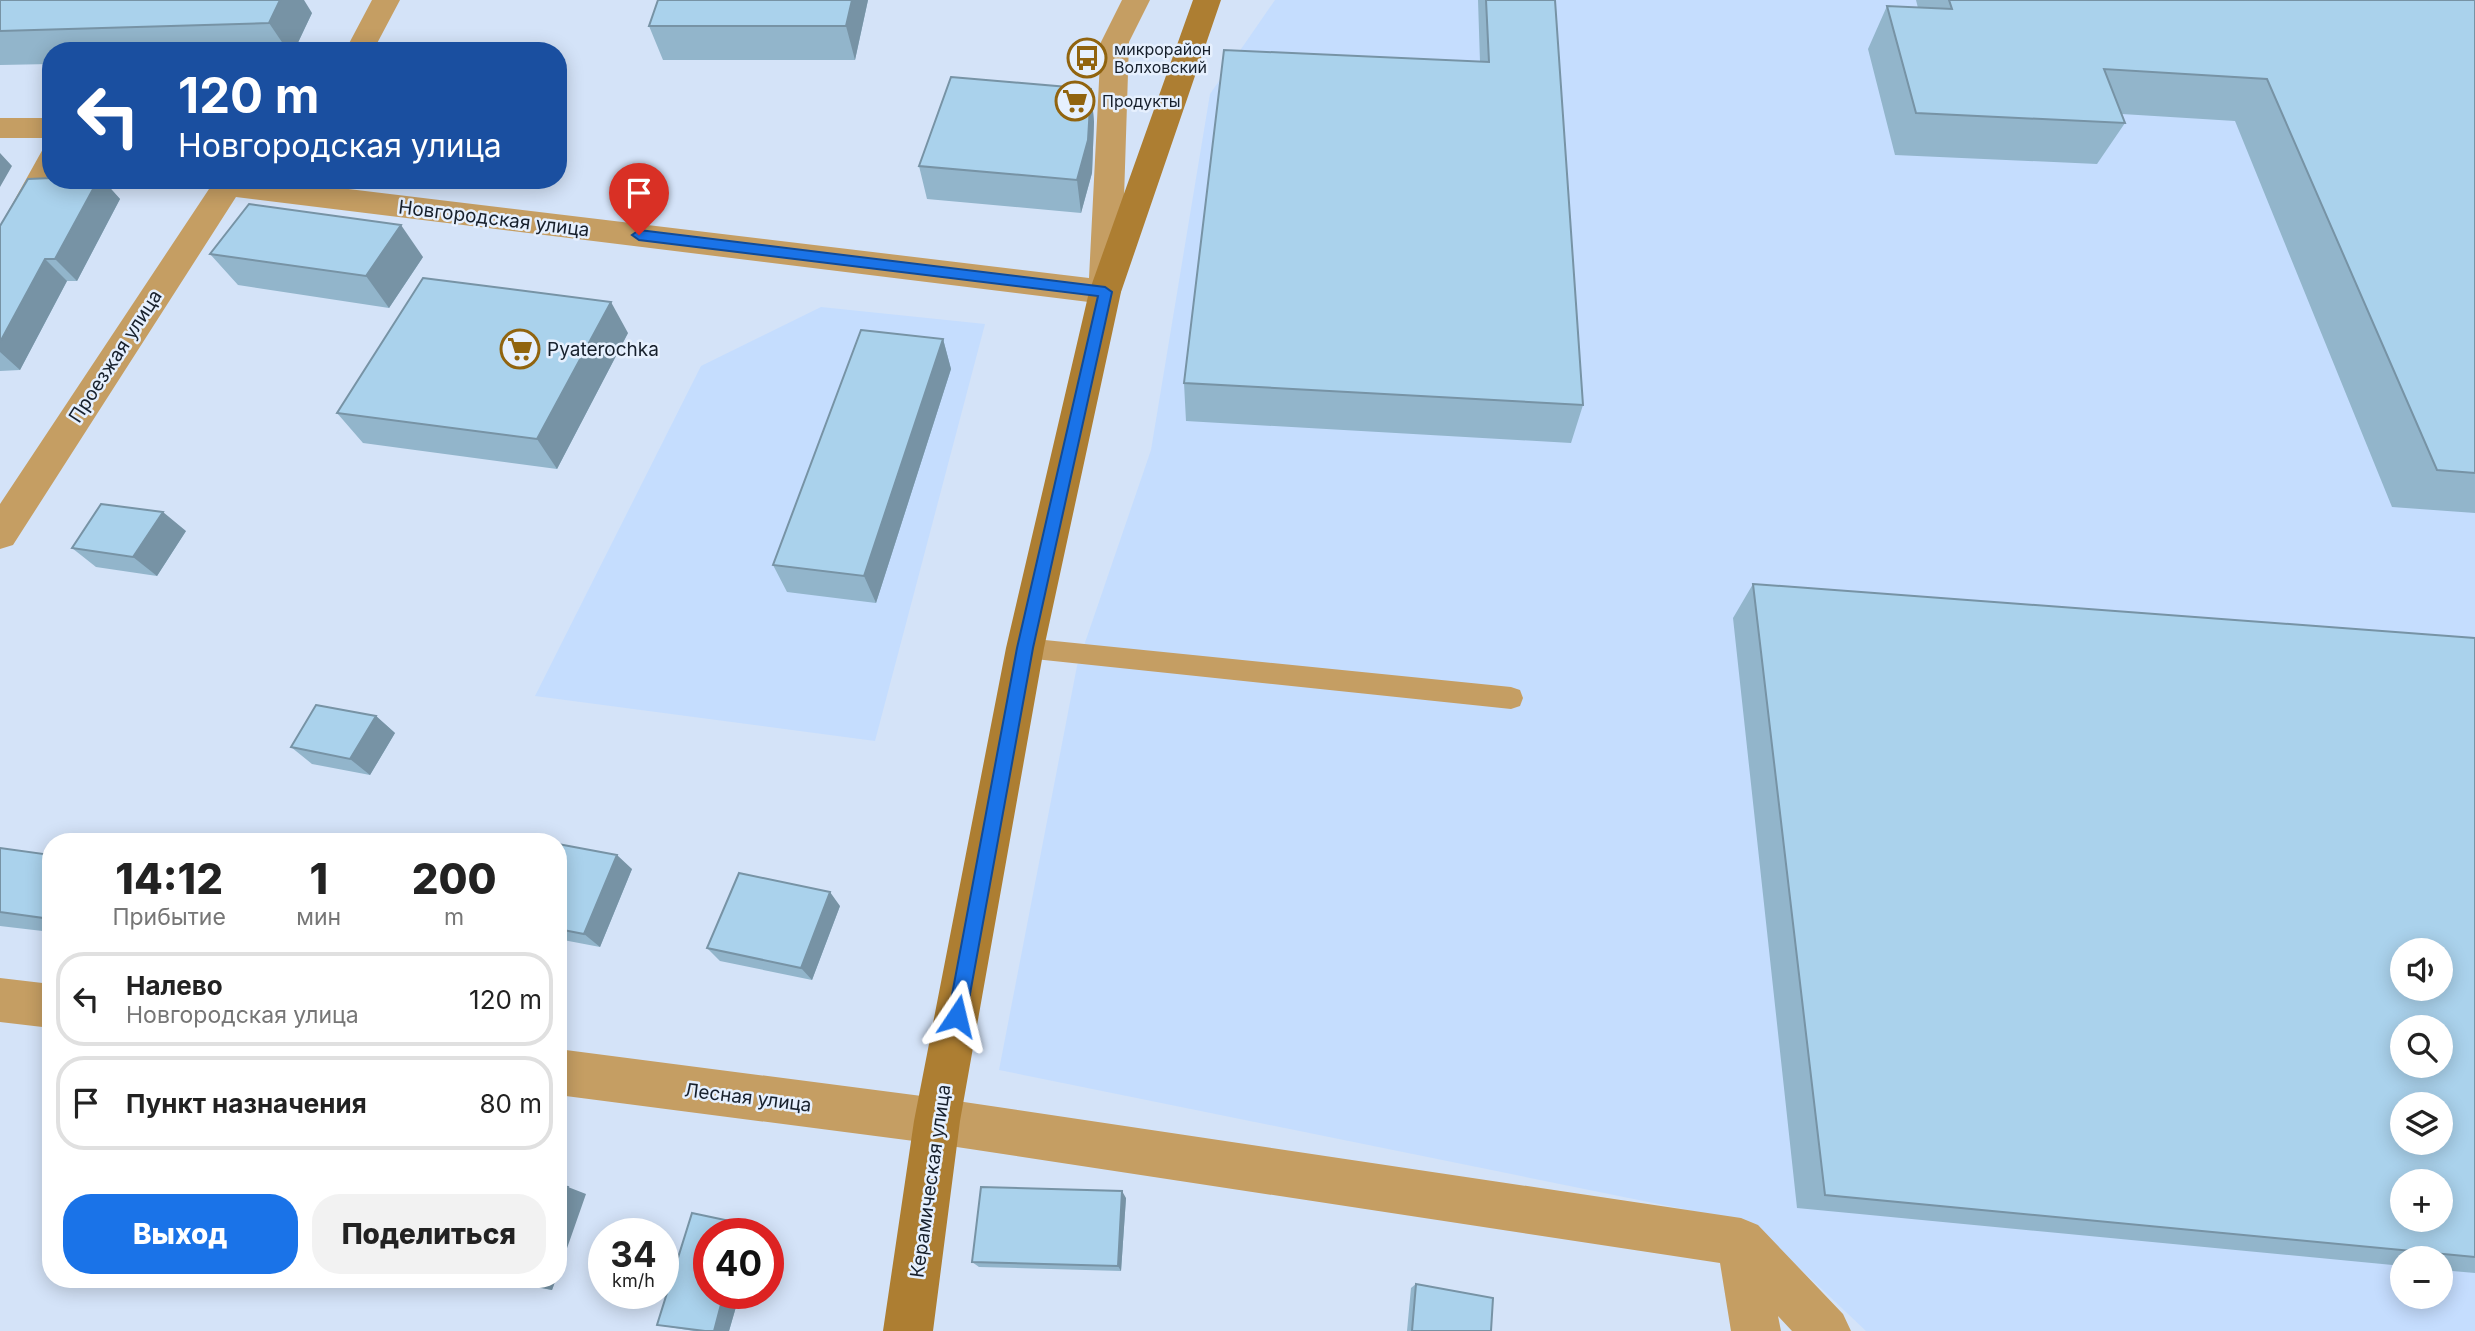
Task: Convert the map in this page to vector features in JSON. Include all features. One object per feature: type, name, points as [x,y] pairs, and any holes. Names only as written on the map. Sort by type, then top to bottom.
[{"type":"street","points":[[364,42],[386,0]]},
{"type":"street","name":"Керамическая улица","points":[[908,1331],[937,1121],[1025,648],[1105,292],[1207,0]]},
{"type":"street","name":"Керамическая улица","points":[[1105,292],[1115,42],[1131,2]]},
{"type":"street","points":[[0,128],[42,128]]},
{"type":"street","name":"Проезжая улица","points":[[0,534],[221,189]]},
{"type":"street","name":"Новгородская улица","points":[[281,189],[1105,292]]},
{"type":"street","points":[[0,1000],[42,1005]]},
{"type":"street","name":"Лесная улица","points":[[567,1073],[937,1121],[1741,1242]]},
{"type":"street","points":[[1741,1242],[1756,1331]]},
{"type":"street","points":[[1741,1242],[1826,1331]]},
{"type":"lane","points":[[0,238],[3,238],[42,168]]},
{"type":"lane","points":[[1025,648],[1511,698]]},
{"type":"shaded area","points":[[1275,0],[2475,0],[2475,1331],[1866,1331],[1752,1223],[999,1070],[1077,666],[1151,450],[1210,94]]},
{"type":"shaded area","points":[[821,307],[985,324],[875,741],[535,696],[701,366]]},
{"type":"building","points":[[0,0],[280,0],[269,23],[0,31]]},
{"type":"building","points":[[658,0],[852,0],[846,26],[649,26]]},
{"type":"building","points":[[1486,0],[1555,0],[1583,405],[1184,383],[1224,50],[1489,62]]},
{"type":"building","points":[[1949,0],[2475,0],[2475,473],[2437,470],[2267,79],[2104,69],[2125,123],[1916,113],[1887,6],[1952,9]]},
{"type":"building","points":[[951,77],[1091,89],[1088,140],[1077,180],[919,166]]},
{"type":"building","points":[[42,178],[42,189],[93,189],[55,259],[45,259],[0,342],[0,226],[28,179]]},
{"type":"building","points":[[249,204],[401,225],[366,276],[210,254]]},
{"type":"building","points":[[423,278],[611,302],[537,439],[337,413]]},
{"type":"building","points":[[861,330],[943,339],[864,576],[773,565]]},
{"type":"building","points":[[101,504],[163,512],[133,557],[72,548]]},
{"type":"building","points":[[1753,584],[2475,638],[2475,1257],[2453,1255],[2453,1246],[2390,1246],[2390,1249],[1825,1195]]},
{"type":"building","points":[[316,705],[376,716],[350,759],[291,747]]},
{"type":"building","points":[[567,846],[617,855],[584,934],[567,931]]},
{"type":"building","points":[[0,848],[42,854],[42,918],[0,912]]},
{"type":"building","points":[[739,873],[830,892],[801,968],[707,948]]},
{"type":"building","points":[[981,1187],[1122,1191],[1118,1266],[972,1262]]},
{"type":"building","points":[[692,1213],[716,1218],[693,1218],[693,1309],[720,1309],[714,1331],[657,1325],[662,1309],[679,1309],[679,1255]]},
{"type":"building","points":[[1416,1284],[1493,1298],[1491,1331],[1412,1331]]},
{"type":"place","name":"микрорайон Волховский","points":[[1087,58]]},
{"type":"place","name":"Продукты","points":[[1075,101]]},
{"type":"place","name":"Pyaterochka","points":[[520,349]]},
{"type":"route","points":[[639,235],[1105,292],[1025,648],[957,1016]]}]
